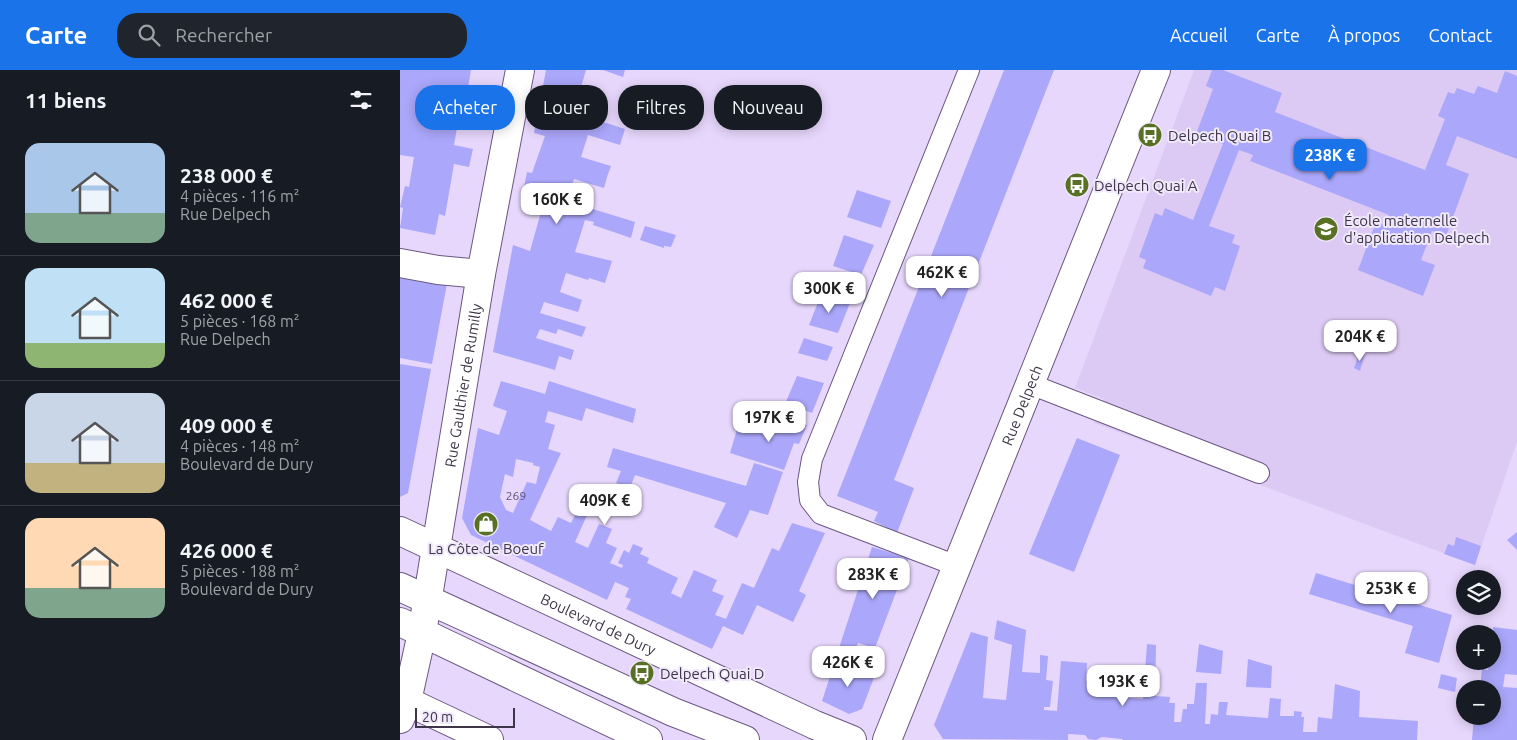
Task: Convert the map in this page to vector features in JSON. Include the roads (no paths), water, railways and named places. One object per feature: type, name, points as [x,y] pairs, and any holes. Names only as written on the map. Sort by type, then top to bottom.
[{"type":"street","name":"Rue Gaulthier de Rumilly","points":[[402,706],[411,627],[426,599],[482,274],[520,70]]},
{"type":"street","name":"Rue Delpech","points":[[888,740],[1156,70]]},
{"type":"street","points":[[400,263],[438,270],[482,274]]},
{"type":"street","name":"Boulevard de Dury","points":[[400,531],[815,725],[852,740]]},
{"type":"street","points":[[400,587],[673,712],[745,740]]},
{"type":"street","points":[[411,627],[648,740]]},
{"type":"street","points":[[402,706],[489,740]]},
{"type":"lane","points":[[957,566],[821,514],[810,500],[808,482],[816,450],[969,70]]},
{"type":"lane","points":[[1030,384],[1259,473]]},
{"type":"place","name":"Delpech Quai B","points":[[1150,135]]},
{"type":"place","name":"Delpech Quai A","points":[[1077,185]]},
{"type":"place","name":"École maternelle d'application Delpech","points":[[1326,229]]},
{"type":"place","name":"La Côte de Boeuf","points":[[486,524]]},
{"type":"place","name":"Delpech Quai D","points":[[642,673]]}]
